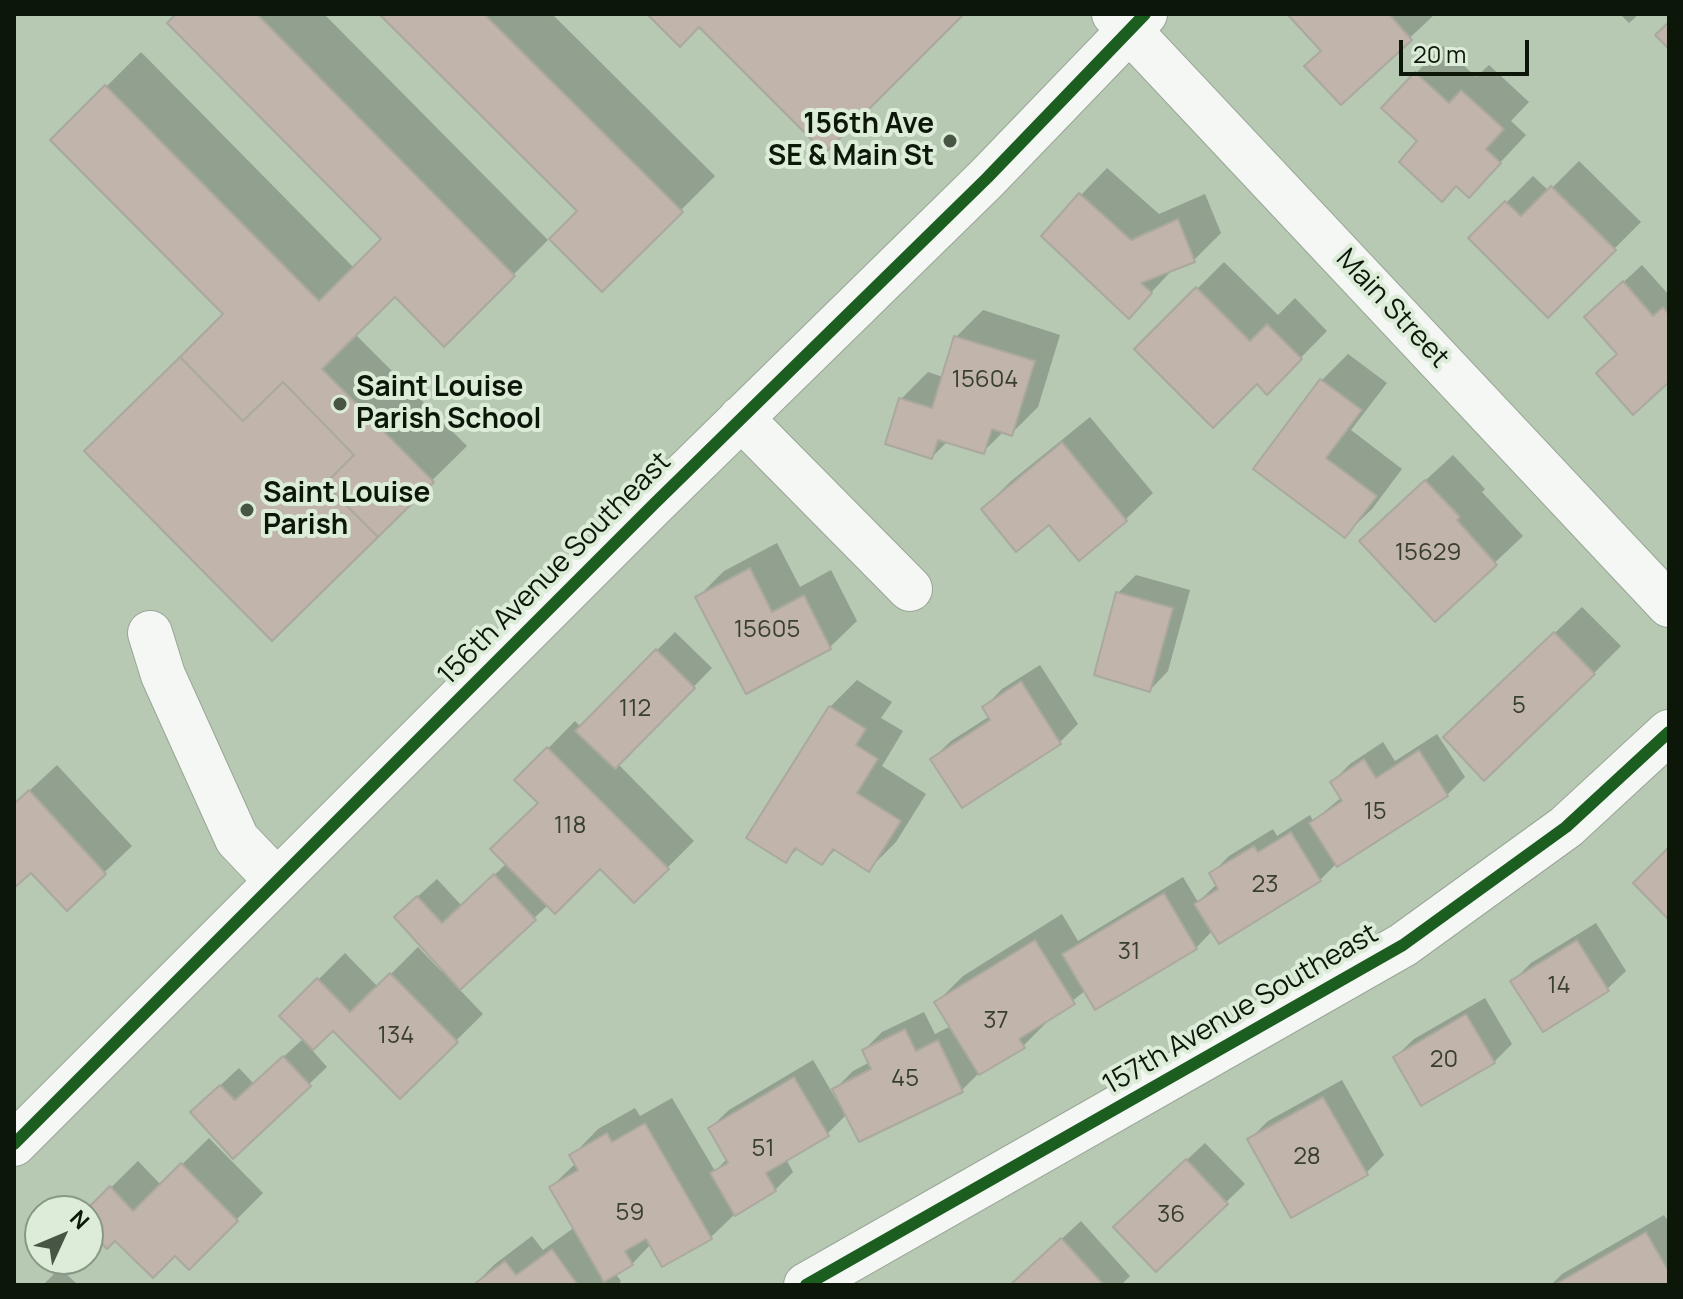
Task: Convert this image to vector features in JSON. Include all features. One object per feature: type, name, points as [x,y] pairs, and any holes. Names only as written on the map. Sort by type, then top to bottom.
[{"type":"street","name":"156th Avenue Southeast","points":[[14,1144],[741,418],[987,178],[1130,19]]},
{"type":"street","name":"Main Street","points":[[1130,19],[1669,605]]},
{"type":"street","points":[[741,418],[910,589]]},
{"type":"street","points":[[150,633],[163,675],[237,839],[276,880]]},
{"type":"street","name":"157th Avenue Southeast","points":[[806,1285],[1403,945],[1566,827],[1669,732]]},
{"type":"building","points":[[176,14],[257,14],[515,276],[444,347],[395,297],[322,369],[434,482],[378,537],[325,484],[354,455],[283,382],[243,421],[180,357],[223,314],[50,140],[105,85],[319,301],[381,239],[167,23]]},
{"type":"building","points":[[379,14],[484,14],[683,212],[602,292],[549,239],[577,211]]},
{"type":"building","points":[[647,14],[964,14],[825,153],[699,27],[680,47]]},
{"type":"building","points":[[1287,14],[1389,14],[1412,40],[1341,105],[1304,66],[1321,51]]},
{"type":"building","points":[[1669,22],[1669,49],[1655,35]]},
{"type":"building","points":[[1415,72],[1449,103],[1461,90],[1504,129],[1486,149],[1501,163],[1469,198],[1456,186],[1442,202],[1399,162],[1417,141],[1381,108]]},
{"type":"building","points":[[1551,186],[1616,250],[1548,318],[1468,238],[1505,201],[1521,216]]},
{"type":"building","points":[[1079,193],[1131,240],[1178,219],[1195,262],[1141,283],[1152,293],[1129,319],[1041,236]]},
{"type":"building","points":[[1623,281],[1653,316],[1663,307],[1669,315],[1669,382],[1633,415],[1596,373],[1617,354],[1584,317]]},
{"type":"building","points":[[1196,287],[1250,341],[1267,324],[1302,359],[1267,395],[1257,384],[1213,428],[1134,349]]},
{"type":"building","points":[[954,336],[1035,361],[1012,436],[992,429],[984,454],[938,440],[932,459],[885,444],[899,398],[932,408]]},
{"type":"building","name":"Saint Louise Parish","points":[[180,357],[243,421],[283,382],[354,455],[325,484],[378,537],[272,641],[84,451]]},
{"type":"building","points":[[1320,379],[1362,410],[1326,458],[1377,496],[1345,538],[1253,469]]},
{"type":"building","points":[[1062,442],[1127,521],[1079,561],[1049,525],[1016,552],[981,509]]},
{"type":"building","points":[[1425,480],[1460,517],[1457,520],[1497,565],[1435,622],[1359,541]]},
{"type":"building","points":[[750,568],[772,612],[804,595],[831,649],[746,694],[695,597]]},
{"type":"building","points":[[1116,592],[1173,608],[1150,692],[1094,675]]},
{"type":"building","points":[[1554,632],[1595,674],[1484,781],[1443,737]]},
{"type":"building","points":[[656,649],[695,688],[615,769],[575,731]]},
{"type":"building","points":[[1021,681],[1061,744],[962,808],[930,759],[990,720],[982,707]]},
{"type":"building","points":[[829,706],[866,729],[856,745],[878,759],[857,793],[901,821],[869,872],[833,849],[822,865],[795,848],[786,863],[746,838]]},
{"type":"building","points":[[547,747],[669,869],[634,903],[600,869],[555,914],[490,849],[538,803],[514,780]]},
{"type":"building","points":[[1419,750],[1448,796],[1337,867],[1309,823],[1342,801],[1330,782],[1364,759],[1376,778]]},
{"type":"building","points":[[29,790],[106,874],[67,911],[31,873],[14,888],[14,804]]},
{"type":"building","points":[[1291,832],[1321,881],[1219,944],[1194,904],[1218,889],[1209,873],[1254,846],[1258,852]]},
{"type":"building","points":[[1669,847],[1669,920],[1633,883]]},
{"type":"building","points":[[494,874],[536,920],[460,990],[394,917],[417,896],[442,923]]},
{"type":"building","points":[[1164,893],[1197,949],[1095,1010],[1062,954]]},
{"type":"building","points":[[1035,940],[1075,1004],[1019,1039],[1025,1048],[979,1075],[934,1002]]},
{"type":"building","points":[[1577,940],[1609,991],[1543,1032],[1510,981]]},
{"type":"building","points":[[390,973],[458,1042],[400,1099],[333,1031],[313,1050],[279,1016],[317,978],[350,1012]]},
{"type":"building","points":[[1466,1014],[1495,1063],[1421,1106],[1393,1057]]},
{"type":"building","points":[[905,1029],[916,1051],[938,1040],[963,1092],[859,1142],[832,1089],[871,1069],[862,1050]]},
{"type":"building","points":[[283,1056],[311,1086],[233,1159],[190,1112],[220,1085],[235,1100]]},
{"type":"building","points":[[794,1077],[829,1136],[766,1173],[776,1191],[735,1216],[710,1173],[728,1163],[708,1128]]},
{"type":"building","points":[[1323,1097],[1368,1175],[1291,1218],[1247,1139]]},
{"type":"building","points":[[645,1123],[712,1239],[662,1267],[646,1239],[625,1251],[633,1265],[604,1282],[549,1187],[578,1170],[569,1155],[607,1133],[612,1142]]},
{"type":"building","points":[[1186,1159],[1228,1204],[1156,1272],[1113,1227]]},
{"type":"building","points":[[181,1163],[238,1221],[189,1270],[175,1256],[153,1278],[115,1241],[107,1249],[104,1246],[104,1195],[101,1195],[110,1186],[133,1211]]},
{"type":"building","points":[[1646,1232],[1669,1272],[1669,1285],[1554,1285]]},
{"type":"building","points":[[1061,1238],[1104,1285],[1010,1285]]},
{"type":"building","points":[[552,1249],[578,1285],[473,1285],[505,1261],[516,1275]]},
{"type":"cycle path","points":[[14,1144],[655,503],[987,178],[1145,14]]},
{"type":"cycle path","points":[[806,1285],[1403,945],[1566,827],[1669,732]]},
{"type":"place","name":"156th Ave SE & Main St","points":[[950,141]]},
{"type":"place","name":"Saint Louise Parish School","points":[[340,404]]},
{"type":"place","name":"Saint Louise Parish","points":[[247,510]]}]
